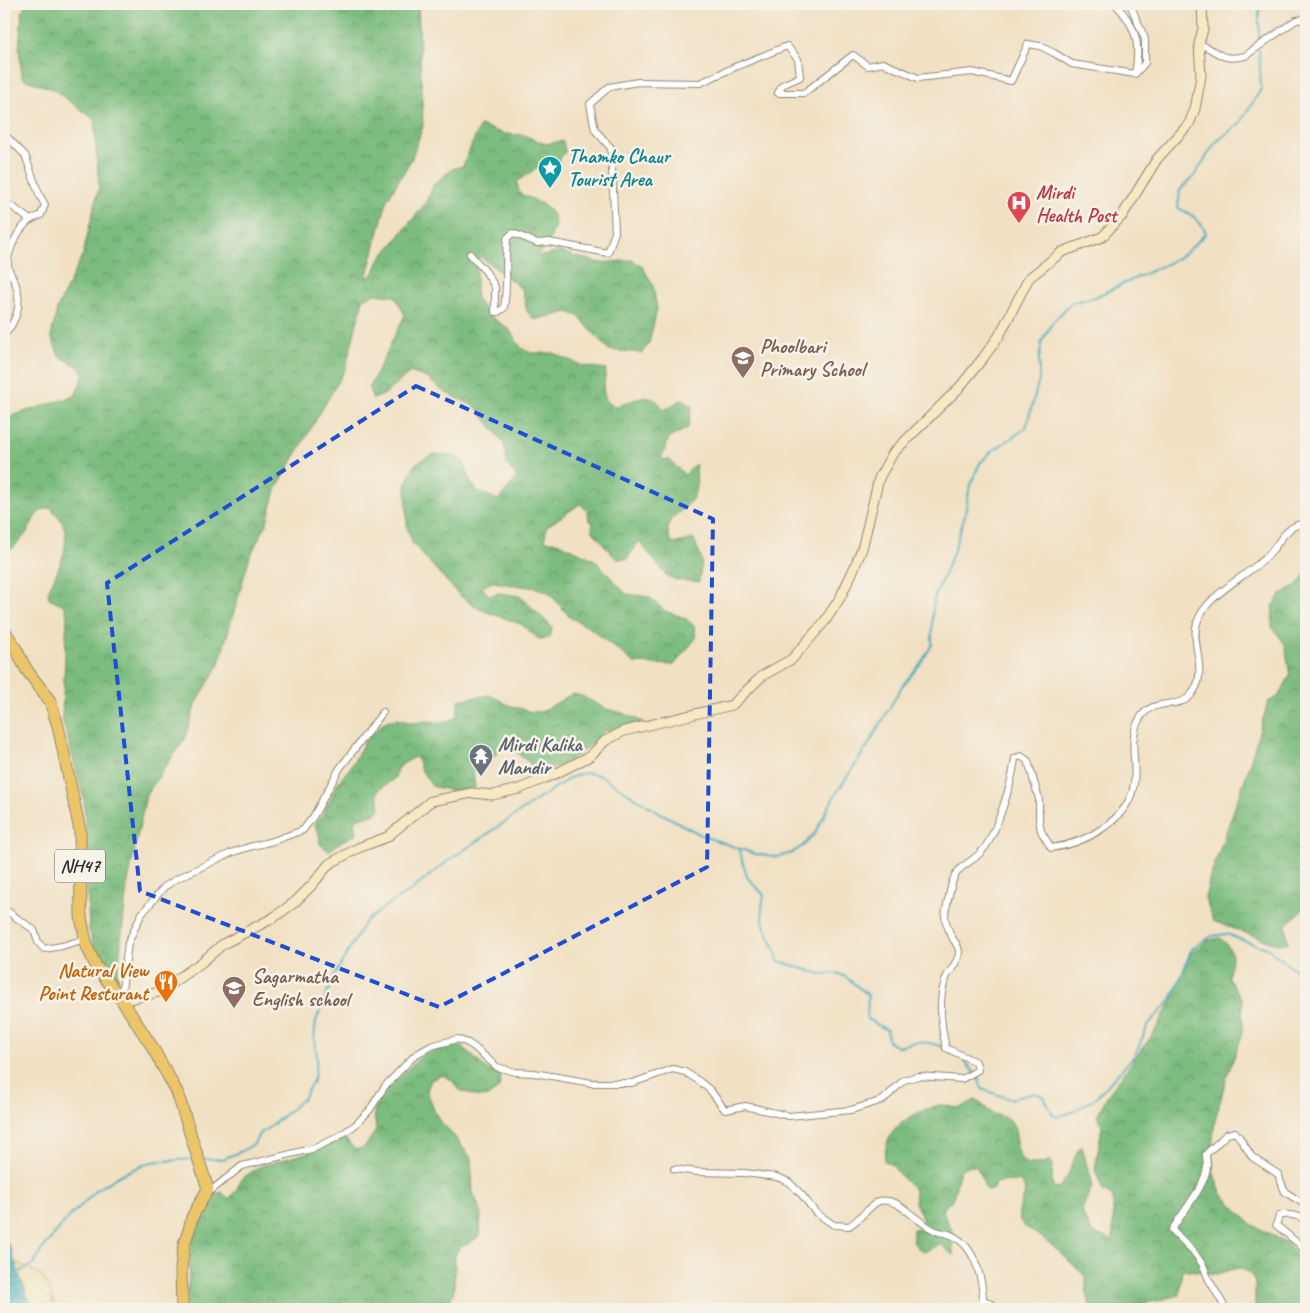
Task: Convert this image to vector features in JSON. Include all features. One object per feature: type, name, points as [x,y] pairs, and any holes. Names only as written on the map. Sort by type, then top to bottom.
[{"type":"highway","name":"NH47","points":[[4,630],[26,669],[50,701],[58,726],[80,831],[80,917],[87,947],[96,966],[122,1000],[151,1045],[177,1092],[207,1192]]},
{"type":"highway","points":[[182,1309],[181,1270],[184,1244],[192,1217],[207,1192]]},
{"type":"street","points":[[1115,4],[1123,12],[1136,33],[1139,55],[1135,74]]},
{"type":"street","points":[[1130,4],[1145,40],[1145,62],[1135,74]]},
{"type":"street","points":[[383,712],[340,768],[313,817],[303,830],[231,853],[178,878],[164,887],[141,915],[128,943],[122,1000],[159,992],[202,962],[222,944],[273,918],[295,902],[329,864],[358,848],[386,838],[431,801],[472,793],[493,795],[519,788],[554,774],[590,756],[605,741],[624,731],[732,705],[762,676],[792,659],[825,621],[840,598],[862,549],[879,478],[893,454],[959,388],[983,358],[999,336],[1029,278],[1062,252],[1102,237],[1122,216],[1157,159],[1189,124],[1195,109],[1201,76],[1199,44],[1203,29],[1202,4]]},
{"type":"street","points":[[1199,44],[1226,58],[1245,56],[1296,20],[1306,19]]},
{"type":"street","points":[[470,254],[486,272],[495,287],[494,312],[498,312],[504,308],[507,284],[507,238],[513,234],[538,243],[549,242],[608,253],[615,232],[611,148],[595,130],[590,104],[609,87],[638,82],[700,83],[788,46],[798,59],[800,77],[782,85],[778,93],[804,93],[854,55],[868,66],[883,63],[918,78],[972,72],[1011,81],[1028,44],[1040,46],[1072,64],[1135,74]]},
{"type":"street","points":[[4,134],[25,155],[45,205],[41,215],[30,220],[18,233],[9,257],[10,274],[16,285],[18,312],[4,335]]},
{"type":"street","points":[[4,204],[13,207],[30,220]]},
{"type":"street","points":[[207,1192],[242,1166],[315,1148],[336,1138],[354,1126],[369,1111],[385,1086],[415,1056],[431,1046],[457,1039],[468,1042],[497,1067],[515,1072],[534,1073],[592,1083],[632,1083],[673,1069],[685,1072],[699,1081],[710,1090],[725,1110],[746,1106],[789,1116],[851,1110],[883,1100],[904,1080],[918,1076],[962,1079],[975,1072],[978,1070],[976,1062],[946,1048],[942,1029],[944,986],[959,953],[945,916],[956,873],[985,849],[1009,792],[1015,758],[1021,756],[1028,761],[1039,799],[1041,831],[1050,848],[1065,846],[1100,830],[1126,806],[1131,798],[1134,782],[1132,745],[1134,731],[1140,719],[1146,711],[1162,703],[1169,704],[1186,700],[1191,696],[1197,685],[1200,660],[1194,634],[1198,620],[1210,602],[1270,554],[1289,529],[1301,523],[1306,524]]},
{"type":"street","points":[[4,909],[34,930],[38,942],[44,949],[85,939]]},
{"type":"street","points":[[1226,1309],[1208,1278],[1203,1265],[1172,1230],[1179,1216],[1199,1189],[1207,1167],[1206,1154],[1227,1134],[1235,1132],[1252,1156],[1278,1174],[1286,1192],[1306,1204]]},
{"type":"street","points":[[674,1169],[777,1177],[789,1182],[816,1213],[834,1226],[849,1226],[879,1201],[898,1204],[938,1232],[952,1235],[966,1247],[974,1260],[982,1285],[983,1309]]},
{"type":"street","points":[[1306,1219],[1284,1214],[1279,1216],[1276,1225],[1299,1244],[1306,1254]]},
{"type":"street","points":[[983,1299],[999,1309]]},
{"type":"highlighted area","points":[[416,386],[713,519],[707,867],[439,1007],[140,891],[107,583]]},
{"type":"green space","points":[[25,4],[418,4],[423,126],[411,160],[387,200],[366,279],[374,273],[378,262],[425,204],[434,184],[452,169],[463,166],[480,125],[504,134],[524,135],[545,144],[563,141],[565,152],[558,161],[536,168],[517,182],[519,193],[538,202],[549,210],[555,222],[551,236],[538,257],[559,252],[600,263],[632,260],[642,266],[653,285],[657,309],[649,343],[642,353],[609,350],[578,316],[568,312],[534,320],[527,311],[522,289],[480,256],[476,266],[476,299],[491,317],[509,329],[521,348],[531,353],[553,353],[583,366],[606,369],[603,391],[607,402],[616,407],[643,398],[654,399],[664,410],[683,399],[692,406],[688,428],[669,438],[661,459],[670,460],[685,475],[695,464],[696,482],[694,495],[687,505],[669,522],[668,527],[672,544],[694,539],[702,560],[699,582],[677,580],[667,576],[639,541],[627,559],[616,559],[592,530],[593,522],[589,521],[588,511],[580,504],[546,527],[545,541],[557,542],[595,560],[626,594],[649,597],[665,611],[685,618],[694,626],[696,638],[674,665],[634,663],[590,628],[570,617],[548,592],[537,588],[492,582],[482,587],[489,596],[499,593],[520,596],[552,627],[550,638],[539,639],[521,624],[479,609],[459,595],[413,544],[407,527],[406,483],[415,464],[433,454],[454,456],[464,462],[471,483],[478,491],[498,500],[518,477],[516,477],[507,464],[504,443],[476,407],[444,392],[427,378],[410,372],[385,394],[373,399],[369,388],[405,315],[395,296],[373,294],[363,300],[345,370],[277,487],[266,525],[250,556],[219,664],[195,706],[185,739],[146,795],[127,886],[117,980],[107,975],[96,956],[89,929],[84,799],[62,718],[67,616],[64,605],[49,598],[48,592],[65,548],[65,529],[60,518],[50,508],[40,511],[22,539],[4,556],[4,416],[14,415],[75,396],[84,375],[78,366],[59,356],[51,336],[57,309],[83,254],[99,187],[94,119],[53,89],[22,77],[19,48],[22,14]]},
{"type":"green space","points":[[1306,573],[1306,907],[1286,925],[1288,943],[1276,944],[1213,921],[1205,898],[1210,877],[1245,779],[1268,702],[1278,697],[1290,676],[1285,644],[1272,627],[1273,606],[1279,596],[1298,584]]},
{"type":"green space","points":[[572,694],[582,696],[606,709],[623,713],[643,722],[613,732],[605,730],[572,759],[552,768],[542,770],[532,769],[530,763],[517,753],[511,737],[506,737],[499,752],[473,772],[475,788],[453,791],[432,786],[420,768],[417,757],[412,758],[397,768],[395,778],[377,791],[380,807],[378,812],[357,819],[354,824],[357,834],[342,841],[329,851],[320,844],[319,833],[314,824],[322,816],[338,783],[352,765],[366,739],[386,721],[397,719],[414,723],[425,721],[448,722],[457,716],[459,700],[489,695],[509,705],[537,712],[543,711]]},
{"type":"green space","points":[[1220,938],[1229,948],[1232,956],[1228,978],[1242,999],[1243,1033],[1227,1076],[1215,1120],[1212,1148],[1213,1171],[1221,1193],[1251,1224],[1289,1244],[1306,1268],[1306,1309],[1255,1309],[1255,1281],[1249,1272],[1238,1268],[1216,1274],[1182,1269],[1180,1295],[1124,1307],[1101,1308],[1090,1306],[1086,1289],[1086,1278],[1083,1274],[1048,1242],[1023,1225],[1019,1214],[1025,1192],[1021,1182],[995,1183],[993,1189],[988,1191],[975,1166],[965,1167],[960,1170],[953,1199],[943,1212],[953,1232],[953,1255],[940,1244],[924,1252],[918,1247],[913,1240],[913,1229],[918,1228],[922,1224],[922,1218],[915,1202],[912,1186],[903,1179],[892,1165],[884,1161],[888,1141],[900,1125],[920,1112],[940,1105],[961,1107],[976,1099],[992,1113],[1005,1117],[1011,1122],[1016,1133],[1019,1154],[1022,1160],[1027,1163],[1042,1164],[1049,1160],[1053,1164],[1052,1182],[1054,1188],[1060,1187],[1063,1183],[1078,1149],[1082,1146],[1092,1186],[1081,1212],[1092,1232],[1113,1241],[1113,1197],[1103,1191],[1095,1170],[1102,1126],[1097,1116],[1107,1096],[1153,1034],[1174,997],[1191,953],[1209,940]]},
{"type":"green space","points":[[453,1043],[461,1045],[486,1069],[501,1075],[499,1088],[489,1096],[478,1097],[458,1089],[452,1080],[442,1075],[431,1080],[427,1090],[435,1113],[442,1124],[450,1131],[471,1158],[473,1192],[481,1212],[480,1235],[470,1243],[459,1247],[455,1256],[454,1291],[450,1301],[437,1309],[186,1309],[192,1240],[213,1195],[222,1192],[230,1198],[237,1189],[241,1179],[259,1167],[316,1150],[342,1139],[347,1140],[355,1150],[365,1147],[376,1130],[374,1111],[381,1095],[421,1056]]},
{"type":"sand","points":[[16,1262],[41,1275],[47,1283],[56,1309],[33,1309],[18,1272]]},
{"type":"water","points":[[4,1238],[10,1247],[33,1309],[4,1309]]},
{"type":"waterway","points":[[1259,4],[1259,44]]},
{"type":"waterway","points":[[203,1159],[223,1159],[254,1144],[259,1134],[303,1099],[314,1079],[317,1057],[314,1039],[316,1021],[334,976],[365,922],[413,889],[448,861],[568,779],[584,773],[601,776],[655,810],[703,836],[755,854],[778,857],[792,853],[804,845],[815,833],[834,797],[870,742],[902,686],[921,663],[932,645],[934,599],[953,553],[965,515],[970,485],[980,463],[991,452],[1026,428],[1039,380],[1039,358],[1042,341],[1052,323],[1071,303],[1095,297],[1177,259],[1206,233],[1195,218],[1178,208],[1180,190],[1194,176],[1215,143],[1240,123],[1261,89],[1259,49]]},
{"type":"waterway","points":[[739,849],[747,877],[764,895],[762,918],[775,948],[778,961],[820,974],[837,973],[846,977],[868,995],[867,1019],[887,1030],[888,1041],[892,1044],[903,1046],[913,1042],[920,1042],[935,1044],[944,1048]]},
{"type":"waterway","points":[[963,1059],[978,1077],[982,1089],[1010,1099],[1035,1093],[1044,1097],[1053,1115],[1056,1117],[1070,1113],[1095,1099],[1135,1055],[1148,1025],[1170,1001],[1190,952],[1194,947],[1212,936],[1227,934],[1267,948],[1299,973],[1306,973]]},
{"type":"waterway","points":[[17,1273],[34,1264],[41,1251],[66,1220],[98,1189],[120,1175],[151,1162],[193,1159]]},
{"type":"place","name":"Thamko Chaur Tourist Area","points":[[550,189]]},
{"type":"place","name":"Mirdi Health Post","points":[[1019,224]]},
{"type":"place","name":"Phoolbari Primary School","points":[[743,379]]},
{"type":"place","name":"Mirdi Kalika Mandir","points":[[481,777]]},
{"type":"place","name":"Natural View Point Resturant","points":[[166,1003]]},
{"type":"place","name":"Sagarmatha English school","points":[[234,1009]]}]
